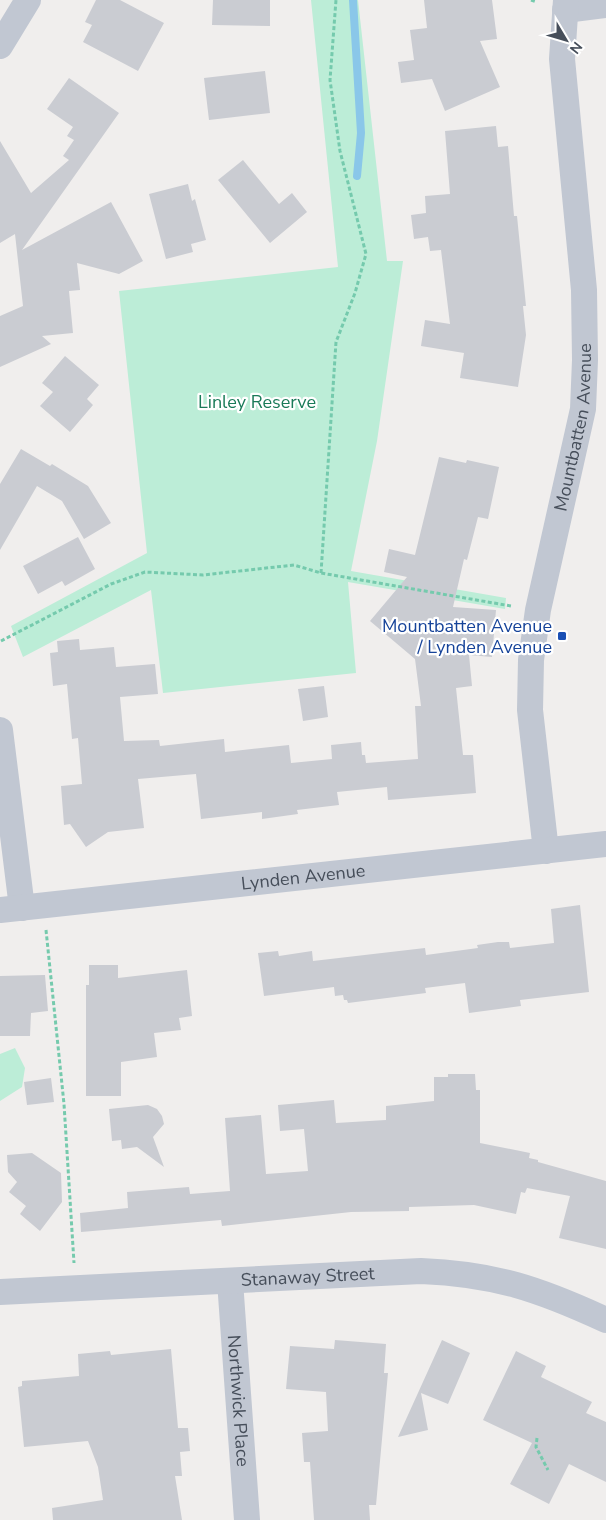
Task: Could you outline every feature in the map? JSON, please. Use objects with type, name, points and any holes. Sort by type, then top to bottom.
[{"type":"street","points":[[0,46],[28,0]]},
{"type":"street","points":[[566,5],[606,5]]},
{"type":"street","name":"Mountbatten Avenue","points":[[546,851],[530,710],[533,632],[594,407],[585,360],[584,298],[562,59],[566,5]]},
{"type":"street","points":[[0,730],[11,909]]},
{"type":"street","name":"Lynden Avenue","points":[[11,909],[606,844]]},
{"type":"street","name":"Stanaway Street","points":[[0,1292],[421,1271],[448,1272],[516,1283],[549,1294],[606,1320]]},
{"type":"street","name":"Northwick Place","points":[[230,1281],[247,1520]]},
{"type":"path","points":[[321,573],[336,342],[355,293],[366,254],[340,151],[330,80],[336,0]]},
{"type":"path","points":[[530,0],[537,2]]},
{"type":"path","points":[[1,641],[111,584],[144,572],[202,575],[294,565],[321,573],[519,607]]},
{"type":"path","points":[[45,924],[64,1104],[75,1271]]},
{"type":"path","points":[[537,1438],[536,1447],[548,1470]]},
{"type":"green space","name":"Linley Reserve","points":[[311,0],[358,0],[387,261],[403,261],[377,441],[351,571],[506,598],[505,609],[348,582],[356,673],[163,693],[151,590],[23,657],[11,626],[147,553],[119,291],[338,267]]},
{"type":"green space","points":[[15,1048],[25,1068],[22,1087],[0,1101],[0,1054]]},
{"type":"building","points":[[96,0],[120,0],[164,23],[138,71],[83,42],[92,25],[85,22]]},
{"type":"building","points":[[213,0],[270,0],[270,26],[212,25]]},
{"type":"building","points":[[424,0],[492,0],[497,39],[480,41],[500,87],[445,111],[432,79],[401,83],[398,62],[414,60],[410,30],[427,28]]},
{"type":"building","points":[[265,71],[270,113],[209,120],[204,78]]},
{"type":"building","points":[[69,78],[119,113],[22,250],[111,202],[143,261],[119,274],[77,263],[80,290],[69,291],[73,333],[42,336],[51,344],[0,367],[0,316],[23,306],[15,234],[0,243],[0,141],[31,193],[69,160],[63,156],[74,140],[67,136],[73,127],[47,109]]},
{"type":"building","points":[[496,126],[498,147],[508,146],[514,216],[517,216],[526,306],[523,306],[526,335],[518,387],[460,378],[464,353],[421,346],[425,320],[450,324],[441,250],[430,251],[428,237],[414,239],[411,215],[426,213],[425,196],[450,194],[445,131]]},
{"type":"building","points":[[243,160],[279,204],[292,193],[307,212],[270,243],[218,180]]},
{"type":"building","points":[[188,184],[192,201],[195,199],[206,240],[191,244],[193,252],[166,259],[149,194]]},
{"type":"building","points":[[65,356],[99,385],[87,399],[93,405],[70,432],[40,406],[53,392],[42,383]]},
{"type":"building","points":[[21,449],[50,466],[52,464],[88,486],[111,523],[84,539],[62,501],[37,486],[0,550],[0,484]]},
{"type":"building","points":[[439,457],[466,463],[467,460],[499,467],[488,519],[478,517],[467,560],[464,559],[453,607],[496,610],[492,657],[469,655],[472,686],[456,688],[463,755],[473,755],[476,793],[388,800],[387,787],[337,792],[339,805],[297,810],[298,814],[262,819],[262,812],[201,819],[196,774],[138,779],[144,828],[108,832],[86,847],[70,824],[64,825],[61,786],[82,784],[78,738],[72,739],[67,684],[53,686],[50,653],[58,652],[57,641],[79,639],[80,650],[114,647],[116,667],[155,664],[158,694],[120,697],[124,741],[159,740],[160,746],[224,739],[225,752],[289,745],[291,763],[332,759],[331,745],[361,742],[362,755],[365,755],[366,763],[418,759],[415,706],[421,706],[415,659],[370,621],[407,577],[384,572],[389,549],[415,555]]},
{"type":"building","points":[[78,537],[95,569],[65,586],[62,581],[38,594],[23,566]]},
{"type":"building","points":[[324,686],[328,717],[303,721],[298,689]]},
{"type":"building","points":[[580,905],[589,992],[520,1000],[521,1006],[469,1013],[465,983],[425,988],[426,993],[348,1003],[347,1000],[344,1000],[343,995],[335,996],[334,987],[264,996],[258,953],[278,951],[279,956],[312,951],[313,961],[425,948],[426,955],[478,948],[477,945],[498,942],[509,942],[510,948],[554,943],[551,909]]},
{"type":"building","points":[[89,965],[118,965],[118,978],[187,970],[192,1016],[179,1018],[181,1030],[154,1033],[157,1057],[121,1062],[121,1096],[86,1096],[86,985],[89,985]]},
{"type":"building","points":[[45,975],[48,1011],[31,1013],[30,1036],[0,1036],[0,976]]},
{"type":"building","points":[[448,1074],[475,1074],[476,1090],[480,1090],[480,1143],[530,1153],[529,1158],[538,1160],[538,1162],[606,1181],[606,1249],[559,1238],[570,1196],[527,1188],[525,1193],[521,1192],[516,1214],[474,1205],[409,1207],[409,1211],[351,1212],[222,1226],[221,1220],[81,1232],[80,1213],[128,1208],[127,1192],[189,1187],[190,1194],[230,1191],[225,1118],[261,1115],[266,1174],[308,1171],[304,1129],[280,1131],[278,1105],[334,1100],[336,1123],[386,1120],[386,1106],[434,1101],[434,1077],[448,1077]]},
{"type":"building","points":[[51,1078],[54,1102],[27,1105],[24,1082]]},
{"type":"building","points":[[148,1105],[157,1109],[162,1116],[164,1124],[153,1137],[164,1167],[137,1147],[122,1149],[121,1140],[112,1141],[109,1109]]},
{"type":"building","points":[[32,1153],[61,1173],[62,1202],[40,1231],[20,1214],[26,1206],[9,1192],[17,1182],[8,1172],[7,1155]]},
{"type":"building","points":[[335,1340],[386,1344],[384,1373],[388,1373],[376,1505],[369,1505],[370,1520],[314,1520],[310,1462],[304,1462],[302,1433],[328,1431],[326,1392],[286,1389],[290,1346],[334,1349]]},
{"type":"building","points":[[442,1340],[470,1353],[448,1404],[421,1393],[428,1430],[398,1437]]},
{"type":"building","points":[[171,1349],[178,1428],[188,1428],[190,1451],[180,1452],[182,1476],[175,1476],[182,1520],[53,1520],[52,1508],[103,1500],[98,1467],[88,1441],[24,1447],[18,1387],[22,1386],[22,1381],[79,1376],[78,1354],[110,1351],[111,1355]]},
{"type":"building","points":[[516,1351],[546,1366],[541,1377],[592,1402],[586,1413],[606,1422],[606,1482],[569,1464],[549,1504],[510,1484],[532,1443],[483,1420]]},
{"type":"waterway","points":[[353,0],[361,133],[357,176]]},
{"type":"place","name":"Mountbatten Avenue / Lynden Avenue","points":[[562,636]]}]
